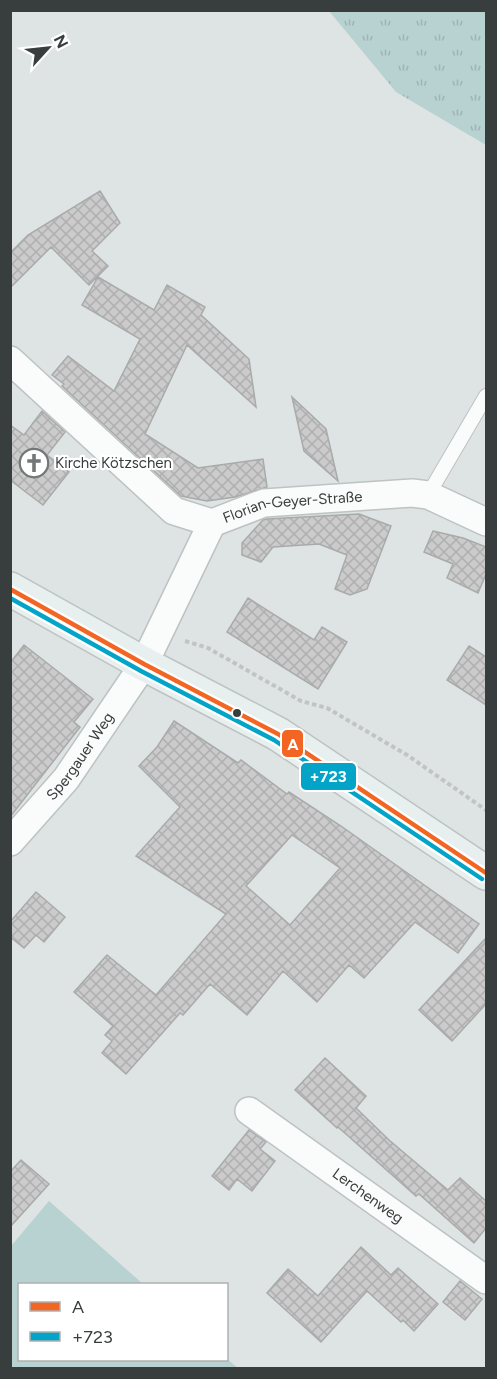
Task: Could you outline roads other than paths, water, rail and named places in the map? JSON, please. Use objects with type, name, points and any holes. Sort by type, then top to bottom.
[{"type":"street","name":"Florian-Geyer-Straße","points":[[10,360],[174,510],[212,523],[264,503],[412,494],[428,495],[486,522]]},
{"type":"street","name":"Spergauer Weg","points":[[10,842],[66,779],[144,664],[212,523]]},
{"type":"street","points":[[10,589],[144,664],[278,734],[486,873]]},
{"type":"street","name":"Lerchenweg","points":[[249,1111],[486,1280]]},
{"type":"lane","points":[[428,495],[486,396]]},
{"type":"place","name":"Kirche Kötzschen","points":[[34,463]]}]
